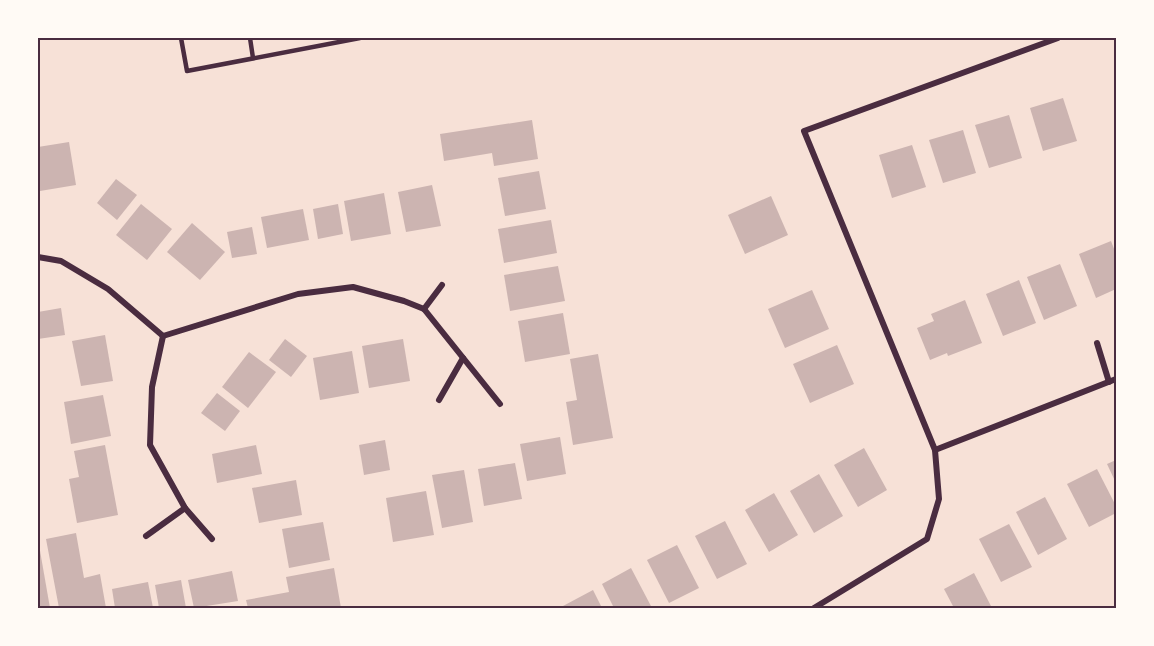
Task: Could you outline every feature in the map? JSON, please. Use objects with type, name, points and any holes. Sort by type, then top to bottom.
[{"type":"street","points":[[814,609],[927,539],[939,499],[935,450],[804,130],[1058,38]]},
{"type":"street","points":[[38,257],[61,261],[108,289],[163,336]]},
{"type":"street","points":[[424,309],[442,285]]},
{"type":"street","points":[[163,336],[298,294],[353,287],[424,309],[500,404]]},
{"type":"street","points":[[163,336],[152,387],[150,444],[185,508],[212,539]]},
{"type":"street","points":[[935,450],[1113,380],[1097,343]]},
{"type":"street","points":[[439,400],[463,358]]},
{"type":"street","points":[[146,537],[185,508]]},
{"type":"lane","points":[[181,38],[187,71],[360,38]]},
{"type":"lane","points":[[250,38],[253,58]]},
{"type":"building","points":[[1063,98],[1077,141],[1043,151],[1030,108]]},
{"type":"building","points":[[1009,115],[1022,158],[989,168],[975,125]]},
{"type":"building","points":[[532,120],[538,159],[494,166],[492,153],[444,161],[440,134]]},
{"type":"building","points":[[963,130],[976,173],[943,183],[929,140]]},
{"type":"building","points":[[69,142],[76,185],[40,191],[38,147]]},
{"type":"building","points":[[912,145],[926,187],[892,198],[879,155]]},
{"type":"building","points":[[539,171],[546,209],[505,216],[498,178]]},
{"type":"building","points":[[116,179],[137,195],[117,220],[97,203]]},
{"type":"building","points":[[432,185],[441,226],[406,232],[398,192]]},
{"type":"building","points":[[384,193],[391,234],[351,241],[344,201]]},
{"type":"building","points":[[771,196],[788,235],[745,254],[728,215]]},
{"type":"building","points":[[141,204],[172,229],[147,260],[116,235]]},
{"type":"building","points":[[338,204],[343,234],[318,239],[313,209]]},
{"type":"building","points":[[303,209],[309,240],[267,248],[261,217]]},
{"type":"building","points":[[551,220],[557,253],[504,263],[498,229]]},
{"type":"building","points":[[192,223],[225,252],[200,280],[167,252]]},
{"type":"building","points":[[252,227],[257,254],[232,258],[227,232]]},
{"type":"building","points":[[1111,241],[1116,254],[1116,289],[1096,298],[1079,254]]},
{"type":"building","points":[[1060,264],[1077,306],[1044,320],[1027,277]]},
{"type":"building","points":[[558,266],[565,301],[510,311],[504,275]]},
{"type":"building","points":[[1019,280],[1036,323],[1003,336],[986,294]]},
{"type":"building","points":[[812,290],[829,329],[785,348],[768,309]]},
{"type":"building","points":[[965,300],[982,343],[930,360],[917,328],[934,321],[931,314]]},
{"type":"building","points":[[61,308],[65,335],[38,339],[38,312]]},
{"type":"building","points":[[563,313],[570,354],[525,362],[518,321]]},
{"type":"building","points":[[105,335],[113,381],[81,386],[72,341]]},
{"type":"building","points":[[285,339],[307,356],[291,377],[269,360]]},
{"type":"building","points":[[403,339],[410,381],[369,388],[362,346]]},
{"type":"building","points":[[837,345],[854,384],[810,403],[793,364]]},
{"type":"building","points":[[352,351],[359,393],[320,400],[313,358]]},
{"type":"building","points":[[249,352],[276,372],[248,408],[222,387]]},
{"type":"building","points":[[598,354],[613,438],[573,445],[566,402],[577,400],[570,359]]},
{"type":"building","points":[[217,393],[240,411],[225,431],[201,413]]},
{"type":"building","points":[[103,395],[111,436],[71,444],[64,402]]},
{"type":"building","points":[[560,437],[566,474],[527,481],[520,444]]},
{"type":"building","points":[[385,440],[390,470],[364,475],[359,445]]},
{"type":"building","points":[[105,445],[118,515],[77,523],[69,479],[79,477],[74,451]]},
{"type":"building","points":[[256,445],[262,474],[217,483],[212,454]]},
{"type":"building","points":[[864,448],[887,490],[858,507],[834,465]]},
{"type":"building","points":[[1116,460],[1116,483],[1107,464]]},
{"type":"building","points":[[515,463],[522,499],[484,506],[478,469]]},
{"type":"building","points":[[1097,469],[1116,506],[1116,513],[1089,527],[1067,484]]},
{"type":"building","points":[[464,470],[473,522],[442,528],[432,475]]},
{"type":"building","points":[[819,474],[843,516],[814,533],[790,491]]},
{"type":"building","points":[[296,480],[302,515],[259,523],[252,488]]},
{"type":"building","points":[[426,491],[434,535],[393,542],[386,498]]},
{"type":"building","points":[[774,493],[798,535],[769,552],[745,510]]},
{"type":"building","points":[[1045,497],[1067,539],[1038,555],[1016,512]]},
{"type":"building","points":[[725,521],[747,564],[717,579],[695,536]]},
{"type":"building","points":[[323,522],[330,560],[289,568],[282,529]]},
{"type":"building","points":[[1009,524],[1032,567],[1001,582],[979,539]]},
{"type":"building","points":[[76,533],[84,578],[100,574],[106,608],[59,608],[46,539]]},
{"type":"building","points":[[39,545],[50,608],[38,608]]},
{"type":"building","points":[[677,545],[699,588],[669,603],[647,560]]},
{"type":"building","points":[[334,568],[341,608],[248,608],[246,600],[289,592],[286,577]]},
{"type":"building","points":[[631,568],[652,608],[614,608],[602,584]]},
{"type":"building","points":[[232,571],[238,601],[194,608],[188,580]]},
{"type":"building","points":[[974,573],[992,608],[954,608],[944,589]]},
{"type":"building","points":[[181,580],[186,608],[159,608],[155,585]]},
{"type":"building","points":[[148,582],[153,608],[115,608],[112,589]]},
{"type":"building","points":[[593,590],[602,608],[565,608],[563,606]]}]
